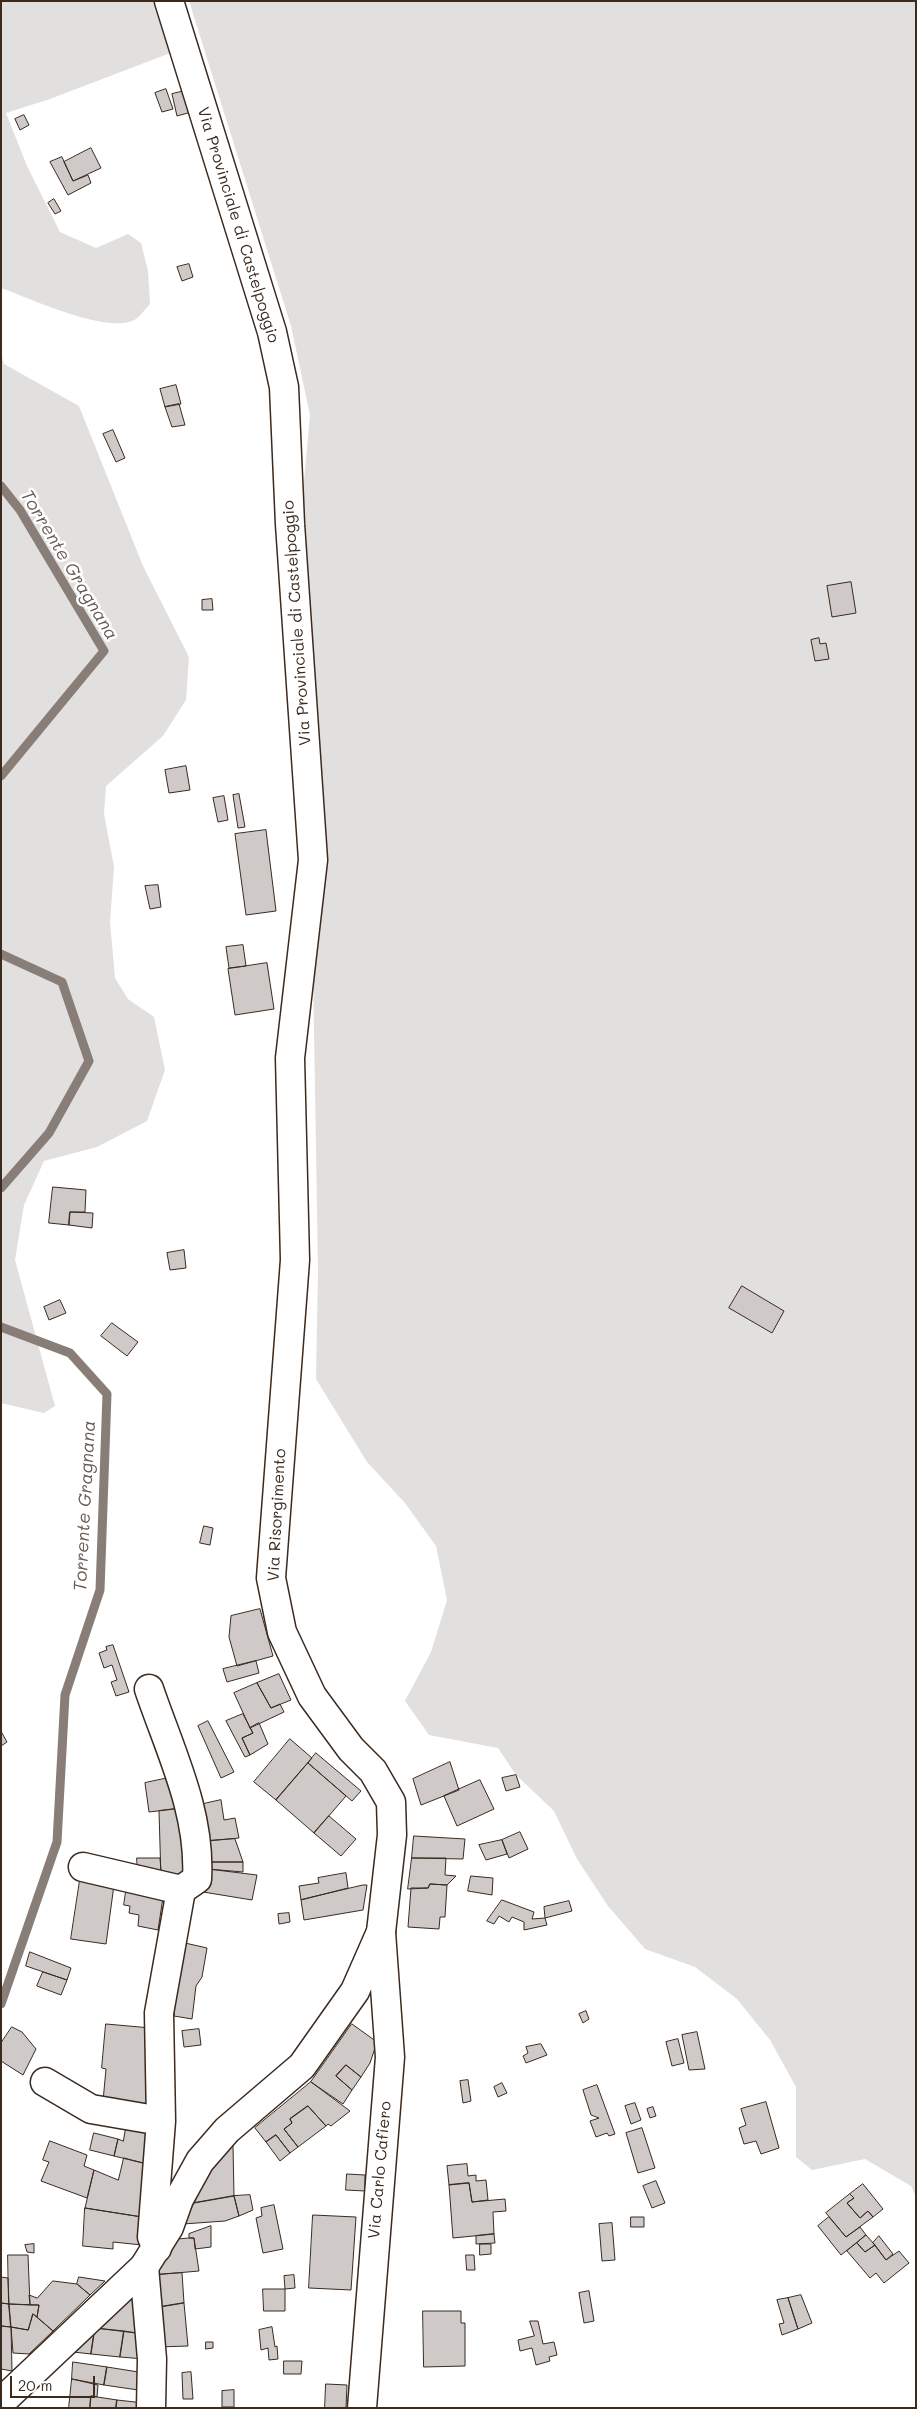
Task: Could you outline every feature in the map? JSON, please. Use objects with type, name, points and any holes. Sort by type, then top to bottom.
[{"type":"main road","name":"Via Provinciale di Castelpoggio","points":[[169,1],[272,332],[284,386],[290,524],[313,860],[290,1058],[295,1260]]},
{"type":"main road","name":"Via Risorgimento","points":[[1,2402],[151,2257],[169,2227],[179,2199],[200,2160],[228,2130],[302,2066],[355,1991],[381,1932],[392,1835],[391,1802],[373,1771],[350,1749],[312,1696],[282,1632],[271,1578],[295,1260]]},
{"type":"main road","points":[[148,1689],[191,1808],[197,1842],[197,1879],[181,1890],[159,2013],[160,2121],[151,2257],[151,2408]]},
{"type":"main road","points":[[83,1867],[181,1890]]},
{"type":"main road","name":"Via Carlo Cafiero","points":[[362,2408],[390,2057],[381,1932]]},
{"type":"main road","points":[[45,2082],[91,2109],[160,2121]]},
{"type":"shaded area","points":[[1,1],[156,1],[173,52],[50,99],[6,113],[27,166],[60,232],[96,248],[128,234],[141,243],[148,271],[150,304],[136,319],[124,323],[108,323],[89,319],[49,307],[1,288]]},
{"type":"shaded area","points":[[189,1],[916,1],[916,2197],[911,2186],[865,2159],[812,2170],[796,2157],[796,2087],[770,2040],[737,1999],[695,1967],[645,1949],[608,1906],[577,1859],[554,1811],[516,1775],[498,1748],[429,1735],[405,1701],[431,1652],[447,1600],[436,1546],[405,1503],[367,1462],[316,1379],[318,1270],[309,728],[302,503],[310,415],[291,326]]},
{"type":"shaded area","points":[[1,353],[4,364],[79,406],[143,566],[189,657],[186,700],[163,736],[106,786],[104,814],[114,867],[110,922],[115,978],[128,999],[154,1017],[165,1070],[147,1121],[97,1147],[44,1161],[24,1205],[15,1260],[55,1406],[44,1413],[1,1403]]},
{"type":"building","points":[[166,89],[173,109],[162,112],[155,93]]},
{"type":"building","points":[[189,90],[195,111],[177,116],[172,94]]},
{"type":"building","points":[[24,115],[29,125],[20,130],[15,119]]},
{"type":"building","points":[[91,148],[101,168],[73,181],[64,162]]},
{"type":"building","points":[[62,157],[73,181],[88,175],[91,183],[68,195],[50,162]]},
{"type":"building","points":[[54,199],[61,211],[55,214],[48,203]]},
{"type":"building","points":[[189,264],[193,277],[182,281],[177,267]]},
{"type":"building","points":[[176,385],[181,404],[165,407],[160,389]]},
{"type":"building","points":[[179,404],[185,425],[172,427],[165,407]]},
{"type":"building","points":[[113,430],[125,458],[116,462],[103,434]]},
{"type":"building","points":[[851,582],[856,613],[832,617],[827,586]]},
{"type":"building","points":[[212,599],[213,610],[202,610],[202,600]]},
{"type":"building","points":[[819,638],[820,644],[826,643],[829,659],[815,661],[811,640]]},
{"type":"building","points":[[186,766],[190,790],[169,793],[165,770]]},
{"type":"building","points":[[239,794],[245,827],[238,828],[233,795]]},
{"type":"building","points":[[224,796],[228,820],[218,822],[213,798]]},
{"type":"building","points":[[266,830],[276,911],[246,915],[235,834]]},
{"type":"building","points":[[158,885],[161,907],[150,909],[145,886]]},
{"type":"building","points":[[243,945],[246,966],[229,968],[226,947]]},
{"type":"building","points":[[267,963],[274,1009],[235,1015],[228,969]]},
{"type":"building","points":[[53,1187],[86,1190],[85,1212],[70,1212],[69,1225],[49,1223]]},
{"type":"building","points":[[70,1212],[93,1213],[92,1228],[69,1225]]},
{"type":"building","points":[[184,1250],[186,1268],[170,1270],[167,1253]]},
{"type":"building","points":[[742,1286],[784,1311],[772,1333],[729,1308]]},
{"type":"building","points":[[60,1300],[66,1313],[49,1320],[44,1307]]},
{"type":"building","points":[[112,1323],[138,1342],[127,1356],[101,1336]]},
{"type":"building","points":[[204,1526],[213,1528],[210,1545],[200,1543]]},
{"type":"building","points":[[260,1609],[273,1656],[237,1666],[229,1637],[231,1616]]},
{"type":"building","points":[[113,1645],[129,1692],[116,1696],[111,1682],[117,1680],[112,1665],[104,1668],[99,1653],[107,1650],[106,1647]]},
{"type":"building","points":[[256,1661],[259,1673],[227,1682],[223,1669]]},
{"type":"building","points":[[279,1674],[291,1700],[271,1708],[257,1683]]},
{"type":"building","points":[[257,1683],[271,1708],[280,1704],[284,1712],[250,1728],[234,1693]]},
{"type":"building","points":[[243,1714],[253,1733],[242,1738],[250,1755],[245,1757],[226,1721]]},
{"type":"building","points":[[208,1721],[234,1772],[221,1778],[198,1726]]},
{"type":"building","points":[[259,1723],[268,1744],[250,1755],[242,1738],[253,1733],[250,1728]]},
{"type":"building","points":[[1,1734],[7,1742],[1,1746]]},
{"type":"building","points":[[290,1739],[312,1758],[276,1800],[254,1782]]},
{"type":"building","points":[[316,1753],[361,1791],[352,1801],[308,1763]]},
{"type":"building","points":[[450,1762],[459,1790],[421,1805],[413,1779]]},
{"type":"building","points":[[308,1763],[346,1796],[314,1833],[276,1800]]},
{"type":"building","points":[[516,1775],[520,1787],[506,1791],[502,1778]]},
{"type":"building","points":[[173,1777],[183,1808],[149,1812],[145,1783]]},
{"type":"building","points":[[480,1780],[494,1809],[457,1826],[444,1796]]},
{"type":"building","points":[[221,1800],[224,1820],[235,1818],[239,1838],[207,1841],[199,1805]]},
{"type":"building","points":[[183,1808],[190,1878],[161,1879],[159,1811]]},
{"type":"building","points":[[329,1816],[356,1839],[341,1856],[314,1833]]},
{"type":"building","points":[[520,1832],[528,1849],[509,1858],[502,1840]]},
{"type":"building","points":[[414,1836],[465,1839],[463,1859],[412,1858]]},
{"type":"building","points":[[235,1839],[243,1862],[208,1862],[207,1841]]},
{"type":"building","points":[[502,1840],[507,1854],[486,1860],[479,1845]]},
{"type":"building","points":[[137,1858],[160,1858],[161,1871],[138,1872]]},
{"type":"building","points":[[412,1858],[446,1858],[445,1875],[456,1876],[447,1885],[430,1884],[428,1888],[408,1889]]},
{"type":"building","points":[[208,1862],[243,1862],[243,1872],[208,1869]]},
{"type":"building","points":[[208,1869],[257,1875],[252,1900],[203,1892]]},
{"type":"building","points":[[346,1873],[348,1888],[301,1900],[299,1886],[319,1883],[318,1878]]},
{"type":"building","points":[[471,1876],[493,1878],[492,1895],[468,1891]]},
{"type":"building","points":[[80,1880],[114,1885],[106,1944],[71,1939]]},
{"type":"building","points":[[430,1884],[447,1885],[445,1917],[440,1917],[439,1929],[408,1927],[411,1888],[428,1888]]},
{"type":"building","points":[[127,1885],[164,1891],[158,1930],[138,1926],[139,1915],[129,1913],[130,1906],[124,1905]]},
{"type":"building","points":[[367,1885],[363,1910],[304,1920],[301,1900]]},
{"type":"building","points":[[502,1900],[534,1912],[532,1919],[545,1918],[547,1925],[524,1930],[524,1922],[512,1917],[509,1922],[499,1916],[494,1924],[487,1921]]},
{"type":"building","points":[[569,1901],[572,1911],[545,1918],[544,1907]]},
{"type":"building","points":[[289,1913],[290,1922],[279,1924],[278,1914]]},
{"type":"building","points":[[185,1943],[207,1948],[202,1977],[196,1986],[192,2019],[174,2016],[177,1977]]},
{"type":"building","points":[[30,1952],[71,1968],[67,1980],[26,1966]]},
{"type":"building","points":[[43,1972],[67,1980],[61,1995],[37,1986]]},
{"type":"building","points":[[586,2011],[589,2019],[583,2023],[579,2014]]},
{"type":"building","points":[[106,2024],[151,2028],[152,2106],[103,2101],[106,2069],[102,2068]]},
{"type":"building","points":[[352,2024],[377,2042],[370,2063],[361,2077],[346,2065],[336,2076],[352,2090],[343,2104],[311,2082]]},
{"type":"building","points":[[12,2027],[22,2032],[36,2049],[23,2075],[1,2061],[1,2043]]},
{"type":"building","points":[[199,2029],[201,2045],[184,2047],[182,2031]]},
{"type":"building","points":[[697,2032],[705,2069],[689,2070],[682,2035]]},
{"type":"building","points":[[678,2039],[684,2063],[672,2066],[666,2042]]},
{"type":"building","points":[[541,2044],[547,2055],[526,2063],[523,2056],[528,2053],[526,2047]]},
{"type":"building","points":[[346,2065],[361,2077],[352,2090],[336,2076]]},
{"type":"building","points":[[468,2080],[471,2101],[463,2103],[460,2081]]},
{"type":"building","points":[[311,2082],[350,2111],[331,2126],[328,2124],[326,2126],[308,2106],[290,2119],[292,2123],[284,2129],[298,2147],[290,2153],[276,2135],[266,2142],[255,2128]]},
{"type":"building","points":[[502,2083],[507,2093],[498,2097],[494,2087]]},
{"type":"building","points":[[597,2085],[615,2134],[609,2136],[607,2133],[596,2137],[590,2121],[599,2118],[591,2115],[583,2090]]},
{"type":"building","points":[[766,2102],[779,2148],[761,2154],[756,2141],[744,2144],[739,2128],[746,2125],[741,2109]]},
{"type":"building","points":[[635,2103],[641,2120],[631,2124],[625,2106]]},
{"type":"building","points":[[308,2106],[326,2126],[298,2147],[284,2129],[292,2123],[290,2119]]},
{"type":"building","points":[[653,2107],[656,2116],[650,2118],[647,2109]]},
{"type":"building","points":[[127,2122],[152,2129],[147,2164],[114,2156],[118,2139],[123,2141]]},
{"type":"building","points":[[642,2128],[655,2168],[638,2173],[626,2133]]},
{"type":"building","points":[[94,2133],[118,2139],[114,2156],[90,2150]]},
{"type":"building","points":[[276,2135],[290,2153],[280,2161],[266,2142]]},
{"type":"building","points":[[50,2141],[87,2155],[84,2166],[94,2170],[87,2198],[41,2181],[49,2162],[43,2160]]},
{"type":"building","points":[[233,2146],[234,2196],[194,2203],[213,2163]]},
{"type":"building","points":[[124,2158],[147,2164],[142,2217],[85,2208],[94,2170],[118,2180]]},
{"type":"building","points":[[467,2164],[468,2176],[476,2175],[476,2181],[486,2180],[488,2200],[472,2202],[469,2183],[449,2185],[447,2166]]},
{"type":"building","points":[[347,2174],[365,2175],[365,2191],[346,2190]]},
{"type":"building","points":[[656,2181],[665,2203],[652,2208],[643,2186]]},
{"type":"building","points":[[469,2183],[472,2202],[505,2199],[506,2211],[493,2212],[494,2234],[453,2238],[449,2185]]},
{"type":"building","points":[[863,2184],[883,2209],[873,2217],[868,2211],[860,2218],[847,2203],[854,2198],[850,2194]]},
{"type":"building","points":[[850,2194],[854,2198],[847,2203],[860,2218],[868,2211],[873,2217],[846,2237],[826,2213]]},
{"type":"building","points":[[250,2195],[253,2210],[239,2216],[234,2196]]},
{"type":"building","points":[[234,2196],[239,2216],[225,2221],[183,2224],[194,2203]]},
{"type":"building","points":[[274,2205],[283,2249],[263,2253],[256,2218],[262,2216],[261,2208]]},
{"type":"building","points":[[85,2208],[142,2217],[142,2245],[113,2242],[113,2249],[83,2246]]},
{"type":"building","points":[[313,2215],[356,2217],[351,2290],[309,2288]]},
{"type":"building","points":[[631,2217],[644,2217],[644,2227],[631,2227]]},
{"type":"building","points":[[829,2217],[846,2237],[860,2227],[866,2235],[841,2255],[818,2226]]},
{"type":"building","points":[[612,2223],[615,2260],[602,2261],[599,2224]]},
{"type":"building","points":[[211,2226],[211,2247],[195,2249],[194,2238],[189,2238],[189,2234]]},
{"type":"building","points":[[494,2234],[495,2243],[476,2244],[476,2236]]},
{"type":"building","points":[[866,2235],[875,2245],[865,2252],[857,2243]]},
{"type":"building","points":[[879,2236],[893,2254],[886,2260],[873,2243]]},
{"type":"building","points":[[194,2238],[199,2271],[153,2275],[170,2240]]},
{"type":"building","points":[[857,2243],[865,2252],[875,2245],[886,2260],[899,2251],[909,2263],[884,2283],[876,2273],[870,2278],[847,2251]]},
{"type":"building","points":[[34,2244],[34,2253],[27,2252],[25,2245]]},
{"type":"building","points":[[480,2244],[491,2244],[491,2254],[480,2255]]},
{"type":"building","points":[[8,2255],[28,2255],[30,2305],[9,2304]]},
{"type":"building","points":[[466,2255],[474,2255],[475,2270],[467,2270]]},
{"type":"building","points":[[182,2273],[184,2303],[154,2308],[153,2275]]},
{"type":"building","points":[[294,2275],[295,2288],[285,2289],[284,2276]]},
{"type":"building","points":[[1,2277],[8,2278],[9,2304],[1,2303]]},
{"type":"building","points":[[79,2277],[105,2281],[90,2295],[77,2284]]},
{"type":"building","points":[[53,2281],[77,2284],[90,2295],[53,2331],[37,2317],[39,2305],[30,2305],[29,2295],[37,2298]]},
{"type":"building","points":[[263,2289],[285,2289],[285,2311],[264,2311]]},
{"type":"building","points":[[589,2291],[594,2321],[584,2323],[579,2293]]},
{"type":"building","points":[[801,2295],[812,2323],[798,2329],[788,2298]]},
{"type":"building","points":[[788,2298],[798,2329],[782,2335],[779,2324],[784,2323],[777,2300]]},
{"type":"building","points":[[126,2300],[141,2300],[144,2334],[95,2328]]},
{"type":"building","points":[[1,2303],[9,2304],[11,2327],[1,2326]]},
{"type":"building","points":[[184,2303],[188,2346],[157,2347],[154,2308]]},
{"type":"building","points":[[9,2304],[39,2305],[37,2317],[33,2314],[28,2330],[11,2327]]},
{"type":"building","points":[[423,2311],[461,2311],[461,2323],[465,2323],[465,2366],[424,2367]]},
{"type":"building","points":[[33,2314],[53,2331],[29,2354],[13,2353],[11,2327],[28,2330]]},
{"type":"building","points":[[530,2321],[538,2321],[543,2344],[554,2342],[557,2355],[549,2357],[550,2361],[536,2365],[532,2348],[520,2351],[518,2340],[534,2336]]},
{"type":"building","points":[[1,2326],[11,2327],[12,2371],[1,2369]]},
{"type":"building","points":[[272,2327],[278,2359],[269,2360],[268,2348],[261,2350],[259,2330]]},
{"type":"building","points":[[95,2328],[124,2331],[120,2357],[91,2354]]},
{"type":"building","points":[[95,2328],[91,2354],[73,2352]]},
{"type":"building","points":[[124,2331],[144,2334],[144,2359],[120,2357]]},
{"type":"building","points":[[206,2342],[213,2342],[213,2348],[206,2349]]},
{"type":"building","points":[[284,2361],[302,2361],[301,2374],[284,2374]]},
{"type":"building","points":[[73,2362],[107,2367],[104,2385],[72,2379]]},
{"type":"building","points":[[107,2367],[145,2373],[145,2391],[104,2385]]},
{"type":"building","points":[[191,2372],[193,2399],[183,2399],[182,2373]]},
{"type":"building","points":[[72,2379],[98,2385],[97,2397],[91,2396],[90,2408],[69,2408]]},
{"type":"building","points":[[326,2384],[347,2385],[346,2408],[325,2408]]},
{"type":"building","points":[[234,2390],[234,2407],[222,2407],[222,2391]]},
{"type":"building","points":[[91,2396],[117,2400],[116,2408],[90,2408]]},
{"type":"building","points":[[117,2400],[144,2403],[144,2408],[116,2408]]},
{"type":"waterway","name":"Torrente Gragnana","points":[[1,486],[20,510],[104,651],[1,776]]},
{"type":"waterway","name":"Torrente Gragnana","points":[[1,954],[62,982],[89,1061],[49,1133],[1,1188]]},
{"type":"waterway","name":"Torrente Gragnana","points":[[1,1327],[70,1353],[107,1394],[100,1590],[65,1695],[57,1842],[1,2004]]}]
